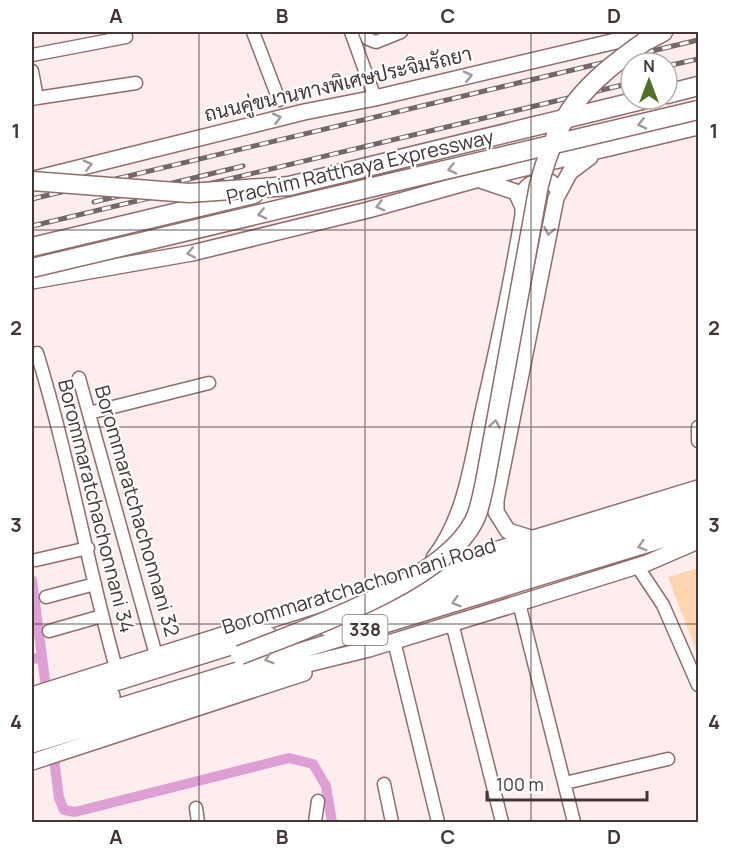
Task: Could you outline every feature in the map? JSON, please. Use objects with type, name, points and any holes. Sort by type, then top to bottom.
[{"type":"highway","points":[[240,655],[322,623],[403,585],[446,554],[471,527],[485,482],[539,185],[549,146],[568,110],[589,87],[614,64],[663,32]]},
{"type":"highway","points":[[679,91],[699,86]]},
{"type":"highway","name":"Prachim Ratthaya Expressway","points":[[32,247],[619,106]]},
{"type":"highway","name":"Prachim Ratthaya Expressway","points":[[32,268],[699,110]]},
{"type":"highway","points":[[32,180],[189,193],[289,186]]},
{"type":"main road","name":"ถนนคู่ขนานทางพิเศษประจิมรัถยา","points":[[32,180],[304,112],[375,98],[654,32]]},
{"type":"main road","points":[[32,281],[192,253],[368,210],[479,179],[699,127]]},
{"type":"main road","points":[[540,537],[508,531],[496,512],[498,489],[560,189],[570,172],[600,150]]},
{"type":"main road","points":[[479,179],[508,188],[520,198]]},
{"type":"main road","points":[[423,572],[441,549],[458,516],[507,306],[523,215],[520,198],[533,182],[547,180],[560,189]]},
{"type":"main road","name":"338","points":[[540,537],[699,488]]},
{"type":"main road","name":"Borommaratchachonnani Road","points":[[64,692],[699,502]]},
{"type":"main road","points":[[458,516],[469,527],[480,527],[496,512]]},
{"type":"main road","name":"338","points":[[32,721],[699,515]]},
{"type":"main road","name":"338","points":[[32,733],[699,529]]},
{"type":"main road","points":[[521,557],[540,537]]},
{"type":"main road","name":"Borommaratchachonnani Road","points":[[156,655],[540,537]]},
{"type":"main road","name":"338","points":[[642,565],[699,541]]},
{"type":"main road","name":"338","points":[[32,762],[287,679],[394,641],[642,565],[699,551]]},
{"type":"main road","name":"338","points":[[39,743],[274,671],[369,649]]},
{"type":"main road","name":"338","points":[[37,700],[64,692],[116,668],[156,655]]},
{"type":"street","points":[[254,32],[279,100]]},
{"type":"street","points":[[351,32],[375,98]]},
{"type":"street","points":[[365,32],[368,39],[376,42],[401,32]]},
{"type":"street","points":[[32,55],[126,37]]},
{"type":"street","points":[[32,71],[34,99],[136,83]]},
{"type":"street","name":"Borommaratchachonnani 34","points":[[38,353],[57,418],[116,668]]},
{"type":"street","name":"Borommaratchachonnani 32","points":[[79,378],[156,655]]},
{"type":"street","points":[[88,413],[209,383]]},
{"type":"street","points":[[699,427],[699,441]]},
{"type":"street","points":[[36,560],[87,548]]},
{"type":"street","points":[[642,565],[663,605],[699,685]]},
{"type":"street","points":[[46,597],[95,584]]},
{"type":"street","points":[[519,603],[574,822]]},
{"type":"street","points":[[50,631],[102,616]]},
{"type":"street","points":[[452,623],[502,822]]},
{"type":"street","points":[[394,641],[438,822]]},
{"type":"street","points":[[565,783],[668,759]]},
{"type":"street","points":[[384,784],[392,822]]},
{"type":"street","points":[[315,822],[318,801]]},
{"type":"street","points":[[196,808],[198,822]]},
{"type":"shaded area","points":[[698,568],[698,655],[668,577]]},
{"type":"waterway","points":[[32,580],[42,657]]},
{"type":"waterway","points":[[32,659],[42,657],[47,696]]},
{"type":"waterway","points":[[53,751],[59,798],[64,810],[75,812],[289,758],[313,764],[326,786],[332,822]]},
{"type":"railway","points":[[32,199],[698,40]]},
{"type":"railway","points":[[679,63],[698,59]]},
{"type":"railway","points":[[32,226],[619,86]]},
{"type":"railway","points":[[94,202],[243,166]]}]
